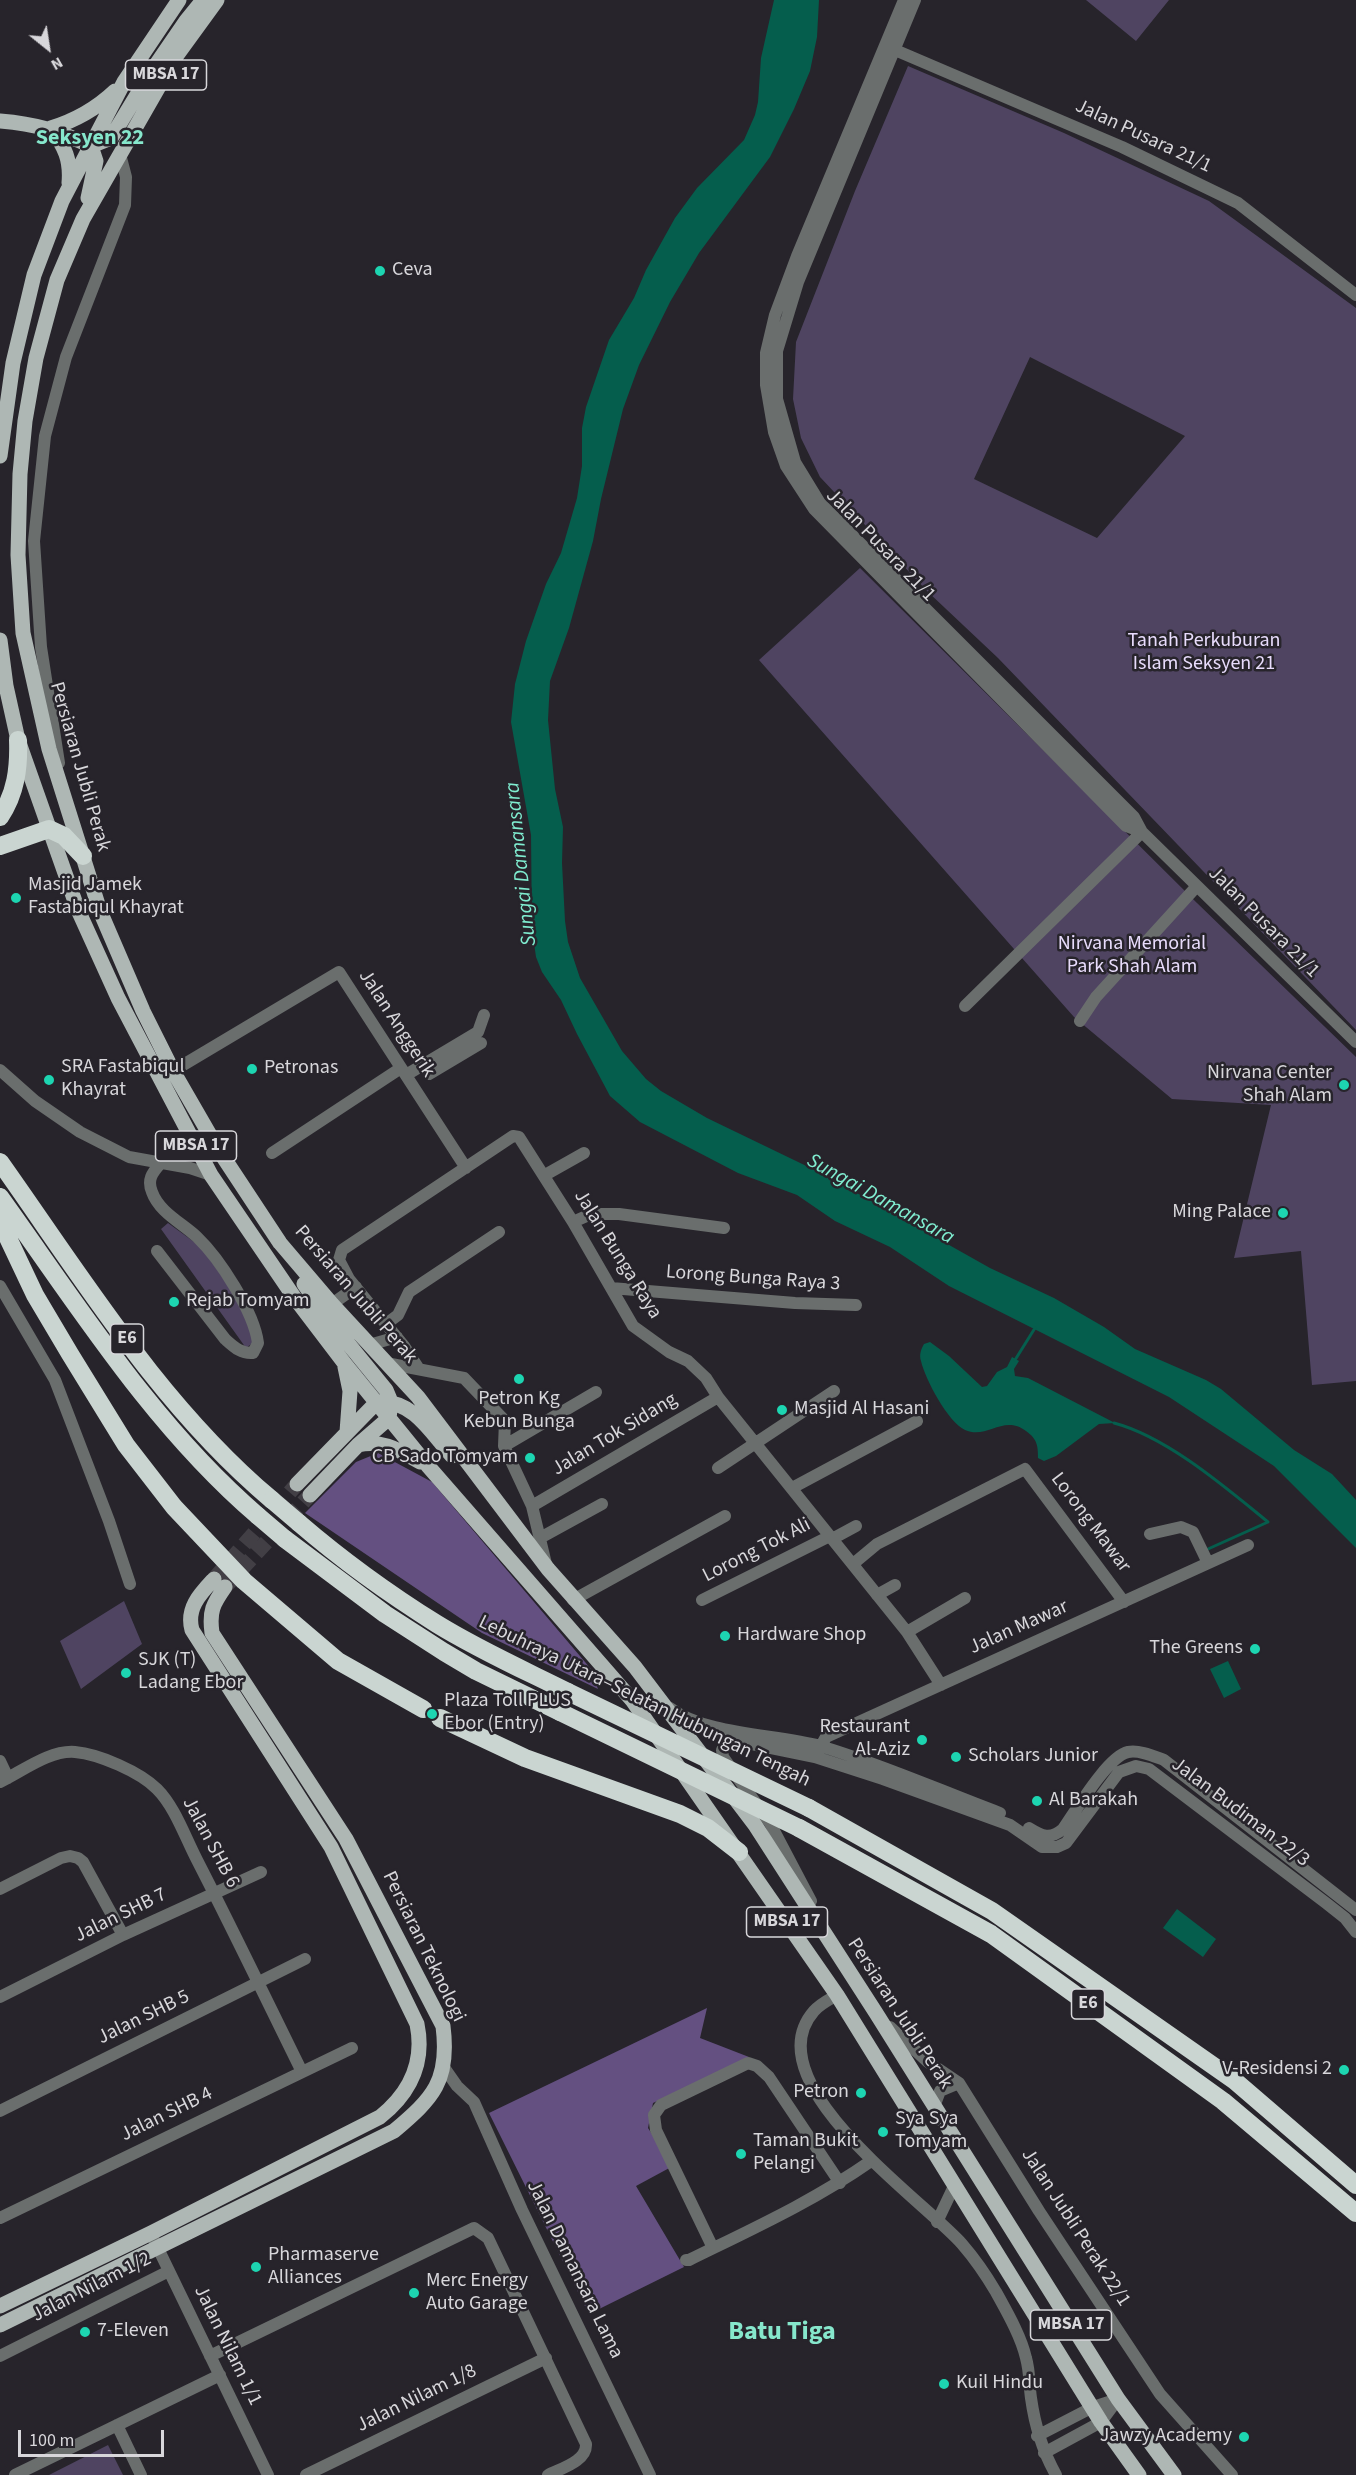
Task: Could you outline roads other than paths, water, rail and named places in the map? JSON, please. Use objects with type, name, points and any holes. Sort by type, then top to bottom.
[{"type":"highway","points":[[0,817],[7,807],[18,773],[18,740]]},
{"type":"highway","points":[[0,846],[50,829],[64,836],[83,856]]},
{"type":"highway","name":"Lebuhraya Utara–Selatan Hubungan Tengah","points":[[0,1162],[136,1352],[200,1431],[245,1478],[368,1576],[438,1624],[483,1650],[809,1808],[992,1911],[1235,2081],[1356,2185]]},
{"type":"highway","name":"E6","points":[[0,1197],[131,1377],[193,1452],[258,1516],[285,1539],[385,1614],[476,1671],[799,1828],[991,1934],[1223,2101],[1356,2213]]},
{"type":"highway","points":[[0,1221],[35,1294],[70,1354],[126,1444],[174,1507],[244,1581],[338,1661],[423,1709]]},
{"type":"highway","points":[[440,1718],[525,1758],[680,1814],[708,1828],[739,1852]]},
{"type":"main road","name":"MBSA 17","points":[[0,456],[13,363],[34,275],[69,189],[124,82],[179,0]]},
{"type":"main road","points":[[0,121],[31,123],[91,146],[111,138],[151,72],[203,0]]},
{"type":"main road","name":"Persiaran Jubli Perak","points":[[217,0],[177,56],[83,219],[57,280],[36,358],[25,421],[20,474],[18,555],[23,633],[49,749],[100,911],[129,980],[173,1071],[218,1149],[280,1243],[332,1304],[418,1397],[548,1569],[573,1600],[635,1667],[754,1825],[876,2013],[1118,2399],[1174,2475]]},
{"type":"main road","points":[[51,129],[75,121],[99,106],[124,82]]},
{"type":"main road","points":[[51,129],[64,146],[71,167],[69,189]]},
{"type":"main road","points":[[83,219],[96,161],[91,146]]},
{"type":"main road","name":"MBSA 17","points":[[0,640],[6,686],[18,740],[78,910],[118,998],[211,1175],[294,1297],[345,1364],[385,1407],[428,1466],[632,1700],[837,1995],[1093,2407]]},
{"type":"main road","points":[[280,1243],[328,1320],[386,1390],[385,1407],[358,1445],[310,1495]]},
{"type":"main road","points":[[345,1364],[350,1391],[347,1432]]},
{"type":"main road","points":[[297,1485],[347,1432],[385,1407],[401,1404],[413,1412],[453,1458],[480,1478]]},
{"type":"main road","points":[[358,1445],[381,1444],[398,1449],[428,1466]]},
{"type":"main road","name":"Persiaran Teknologi","points":[[0,2306],[151,2233],[380,2117],[396,2104],[411,2084],[418,2062],[420,2038],[417,2024],[331,1847],[192,1630],[190,1620],[198,1595],[220,1583],[210,1620],[212,1633],[351,1849],[443,2026],[445,2044],[438,2086],[416,2112],[394,2132],[0,2325]]},
{"type":"main road","points":[[1093,2407],[1139,2475]]},
{"type":"street","name":"Jalan Pusara 21/1","points":[[904,0],[890,48],[798,282],[777,351],[777,399],[795,462],[820,503],[1134,817],[1142,832],[1356,1042]]},
{"type":"street","name":"Jalan Pusara 21/1","points":[[890,48],[915,0]]},
{"type":"street","name":"Jalan Pusara 21/1","points":[[890,48],[1122,147],[1238,202],[1356,295]]},
{"type":"street","points":[[64,798],[41,646],[34,541],[45,436],[66,357],[125,205],[126,177],[120,153]]},
{"type":"street","points":[[965,1006],[1142,832]]},
{"type":"street","points":[[1080,1021],[1096,996],[1197,885]]},
{"type":"street","name":"Jalan Anggerik","points":[[173,1071],[339,972],[466,1168]]},
{"type":"street","points":[[429,1074],[440,1061],[478,1032],[484,1014]]},
{"type":"street","points":[[272,1153],[403,1071],[440,1061],[480,1043]]},
{"type":"street","points":[[0,1070],[34,1101],[80,1132],[129,1157],[190,1168],[211,1175]]},
{"type":"street","name":"Jalan Bunga Raya","points":[[419,1369],[397,1337],[342,1268],[339,1260],[342,1250],[513,1136],[519,1137],[573,1222],[633,1326],[669,1352],[688,1361],[706,1378],[718,1397],[907,1632],[941,1685]]},
{"type":"street","points":[[544,1175],[584,1153]]},
{"type":"street","points":[[157,1251],[225,1339],[246,1354],[253,1353],[258,1343],[248,1307],[206,1247],[159,1206],[152,1194],[149,1182],[153,1172],[160,1164]]},
{"type":"street","points":[[573,1222],[591,1214],[619,1214],[724,1228]]},
{"type":"street","points":[[386,1324],[398,1315],[409,1292],[499,1232]]},
{"type":"street","points":[[0,1286],[55,1380],[109,1521],[130,1584]]},
{"type":"street","points":[[332,1304],[356,1287]]},
{"type":"street","name":"Lorong Bunga Raya 3","points":[[611,1288],[795,1303],[856,1305]]},
{"type":"street","points":[[369,1345],[397,1337]]},
{"type":"street","points":[[386,1363],[464,1378],[505,1421],[504,1446],[532,1506],[548,1569]]},
{"type":"street","points":[[718,1468],[834,1391]]},
{"type":"street","points":[[504,1446],[596,1392]]},
{"type":"street","name":"Jalan Tok Sidang","points":[[532,1506],[718,1397]]},
{"type":"street","points":[[792,1488],[917,1420]]},
{"type":"street","name":"Lorong Mawar","points":[[853,1564],[877,1545],[1025,1469],[1124,1602]]},
{"type":"street","points":[[540,1538],[602,1504]]},
{"type":"street","points":[[573,1600],[725,1516]]},
{"type":"street","name":"Lorong Tok Ali","points":[[702,1600],[856,1526]]},
{"type":"street","points":[[1150,1534],[1181,1527],[1192,1532],[1208,1563]]},
{"type":"street","name":"Jalan Mawar","points":[[817,1751],[826,1737],[1248,1545]]},
{"type":"street","points":[[877,1595],[895,1585]]},
{"type":"street","points":[[907,1632],[965,1598]]},
{"type":"street","points":[[657,1698],[681,1716],[702,1724],[817,1751]]},
{"type":"street","points":[[817,1751],[737,1741],[727,1743],[722,1750],[723,1757],[770,1823],[833,1949]]},
{"type":"street","name":"Jalan Budiman 22/3","points":[[817,1751],[1013,1818],[1041,1836],[1048,1837],[1062,1829],[1113,1762],[1127,1752],[1148,1754],[1164,1760],[1356,1910]]},
{"type":"street","name":"Jalan Budiman 22/3","points":[[817,1751],[1010,1825],[1042,1847],[1057,1847],[1066,1843],[1119,1772],[1136,1766],[1149,1769],[1345,1918],[1356,1932]]},
{"type":"street","name":"Jalan SHB 6","points":[[4,1780],[54,1754],[75,1752],[99,1758],[141,1776],[158,1789],[214,1893],[302,2072]]},
{"type":"street","points":[[0,1761],[4,1780]]},
{"type":"street","points":[[0,1889],[61,1858],[78,1858],[95,1882],[123,1935]]},
{"type":"street","name":"Jalan SHB 7","points":[[0,1997],[123,1935],[261,1872]]},
{"type":"street","name":"Jalan SHB 5","points":[[0,2110],[305,1959]]},
{"type":"street","points":[[837,1995],[814,2010],[805,2027],[801,2041],[802,2064],[829,2110],[871,2162],[961,2244],[980,2267],[996,2292],[1026,2354],[1037,2436],[1056,2475]]},
{"type":"street","name":"Jalan Jubli Perak 22/1","points":[[876,2013],[909,2046],[962,2088],[1039,2211],[1161,2394],[1232,2475]]},
{"type":"street","name":"Jalan SHB 4","points":[[0,2218],[352,2048]]},
{"type":"street","points":[[713,2248],[656,2130],[654,2115],[661,2104],[748,2063],[757,2066],[769,2077],[840,2183]]},
{"type":"street","name":"Jalan Damansara Lama","points":[[443,2066],[457,2086],[474,2102],[522,2210],[650,2475]]},
{"type":"street","points":[[438,2086],[457,2086]]},
{"type":"street","points":[[934,2107],[940,2091],[962,2088]]},
{"type":"street","points":[[686,2260],[840,2183],[871,2162]]},
{"type":"street","points":[[937,2222],[955,2184]]},
{"type":"street","points":[[210,2356],[474,2228],[488,2238],[586,2444],[583,2457],[548,2475]]},
{"type":"street","name":"Jalan Nilam 1/1","points":[[151,2233],[268,2475]]},
{"type":"street","name":"Jalan Nilam 1/2","points":[[0,2356],[169,2271]]},
{"type":"street","name":"Jalan Nilam 1/8","points":[[306,2475],[546,2358]]},
{"type":"street","points":[[15,2475],[220,2375]]},
{"type":"street","points":[[1037,2436],[1093,2407],[1118,2399]]},
{"type":"street","points":[[1044,2453],[1101,2422],[1118,2399]]},
{"type":"street","points":[[117,2425],[141,2475]]},
{"type":"waterway","points":[[1015,1360],[1035,1328]]},
{"type":"waterway","points":[[1114,1423],[1154,1439],[1175,1451],[1268,1522],[1208,1549]]},
{"type":"tunnel","points":[[214,1579],[297,1484]]},
{"type":"tunnel","points":[[225,1587],[310,1495]]},
{"type":"place","name":"Ceva","points":[[380,271]]},
{"type":"place","name":"Masjid Jamek Fastabiqul Khayrat","points":[[16,898]]},
{"type":"place","name":"Petronas","points":[[252,1069]]},
{"type":"place","name":"SRA Fastabiqul Khayrat","points":[[49,1080]]},
{"type":"place","name":"Nirvana Center Shah Alam","points":[[1344,1085]]},
{"type":"place","name":"Ming Palace","points":[[1283,1213]]},
{"type":"place","name":"Rejab Tomyam","points":[[174,1302]]},
{"type":"place","name":"Petron Kg Kebun Bunga","points":[[519,1379]]},
{"type":"place","name":"Masjid Al Hasani","points":[[782,1410]]},
{"type":"place","name":"CB Sado Tomyam","points":[[530,1458]]},
{"type":"place","name":"Hardware Shop","points":[[725,1636]]},
{"type":"place","name":"The Greens","points":[[1255,1649]]},
{"type":"place","name":"SJK (T) Ladang Ebor","points":[[126,1673]]},
{"type":"place","name":"Plaza Toll PLUS Ebor (Entry)","points":[[432,1714]]},
{"type":"place","name":"Restaurant Al-Aziz","points":[[922,1740]]},
{"type":"place","name":"Scholars Junior","points":[[956,1757]]},
{"type":"place","name":"Al Barakah","points":[[1037,1801]]},
{"type":"place","name":"V-Residensi 2","points":[[1344,2070]]},
{"type":"place","name":"Petron","points":[[861,2093]]},
{"type":"place","name":"Sya Sya Tomyam","points":[[883,2132]]},
{"type":"place","name":"Taman Bukit Pelangi","points":[[741,2154]]},
{"type":"place","name":"Pharmaserve Alliances","points":[[256,2267]]},
{"type":"place","name":"Merc Energy Auto Garage","points":[[414,2293]]},
{"type":"place","name":"7-Eleven","points":[[85,2332]]},
{"type":"place","name":"Kuil Hindu","points":[[944,2384]]},
{"type":"place","name":"Jawzy Academy","points":[[1244,2437]]},
{"type":"district","name":"Seksyen 22","points":[[90,139]]},
{"type":"district","name":"Batu Tiga","points":[[782,2333]]},
{"type":"park label","name":"Tanah Perkuburan Islam Seksyen 21","points":[[1204,654]]},
{"type":"park label","name":"Nirvana Memorial Park Shah Alam","points":[[1132,956]]},
{"type":"water label","name":"Sungai Damansara","points":[[522,864]]},
{"type":"water label","name":"Sungai Damansara","points":[[880,1200]]}]
